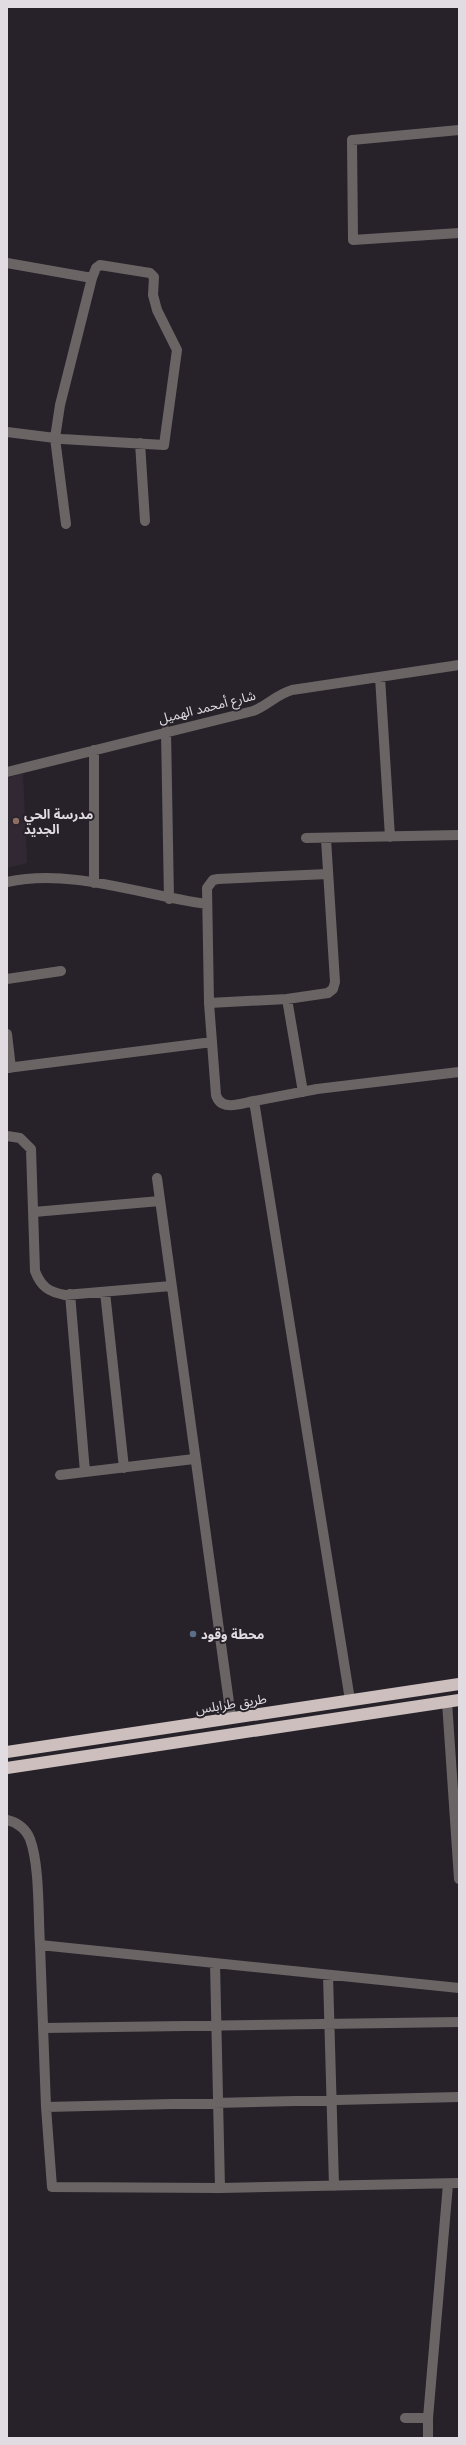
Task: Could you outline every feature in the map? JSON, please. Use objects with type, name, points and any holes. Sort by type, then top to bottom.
[{"type":"highway","name":"طريق طرابلس","points":[[7,1752],[231,1717],[459,1684]]},
{"type":"highway","points":[[7,1768],[459,1700]]},
{"type":"street","points":[[459,130],[352,140],[353,240],[459,233]]},
{"type":"street","points":[[7,263],[92,278]]},
{"type":"street","points":[[7,432],[55,438],[161,445],[166,442],[176,348],[157,310],[153,295],[154,277],[150,273],[100,265],[96,268],[92,278],[60,405],[55,438],[66,524]]},
{"type":"street","points":[[140,443],[145,521]]},
{"type":"street","name":"شارع أمحمد الهميل","points":[[7,772],[166,731],[253,711],[261,708],[283,692],[459,665]]},
{"type":"street","points":[[380,677],[390,837]]},
{"type":"street","points":[[166,731],[169,899]]},
{"type":"street","points":[[94,750],[94,883]]},
{"type":"street","points":[[306,838],[326,839],[459,835]]},
{"type":"street","points":[[209,1003],[287,999],[328,993],[335,985],[326,839]]},
{"type":"street","points":[[328,874],[218,879],[213,880],[206,888],[209,1003],[217,1099],[228,1106],[303,1092],[459,1072]]},
{"type":"street","points":[[7,882],[56,880],[94,883],[169,899],[206,904]]},
{"type":"street","points":[[7,979],[62,971]]},
{"type":"street","points":[[287,999],[303,1092]]},
{"type":"street","points":[[7,1034],[9,1068],[212,1042]]},
{"type":"street","points":[[254,1100],[350,1700]]},
{"type":"street","points":[[7,1136],[20,1138],[31,1149],[35,1271],[38,1280],[44,1288],[53,1293],[70,1294],[171,1286]]},
{"type":"street","points":[[157,1178],[194,1460],[231,1717]]},
{"type":"street","points":[[34,1212],[160,1201]]},
{"type":"street","points":[[105,1292],[124,1468]]},
{"type":"street","points":[[70,1294],[85,1472]]},
{"type":"street","points":[[60,1475],[194,1460]]},
{"type":"street","points":[[447,1702],[459,1879]]},
{"type":"street","points":[[7,1820],[20,1826],[31,1840],[36,1870],[46,2107],[52,2188],[220,2188],[459,2183]]},
{"type":"street","points":[[40,1945],[459,1988]]},
{"type":"street","points":[[215,1963],[220,2188]]},
{"type":"street","points":[[328,1975],[334,2186]]},
{"type":"street","points":[[43,2028],[459,2022]]},
{"type":"street","points":[[46,2107],[459,2098]]},
{"type":"street","points":[[428,2438],[428,2418],[448,2184]]},
{"type":"street","points":[[405,2418],[428,2418]]},
{"type":"shaded area","name":"مدرسة الحي الجديد","points":[[23,773],[27,863],[7,868],[7,778]]},
{"type":"place","name":"مدرسة الحي الجديد","points":[[16,821]]},
{"type":"place","name":"محطة وقود","points":[[193,1634]]}]
